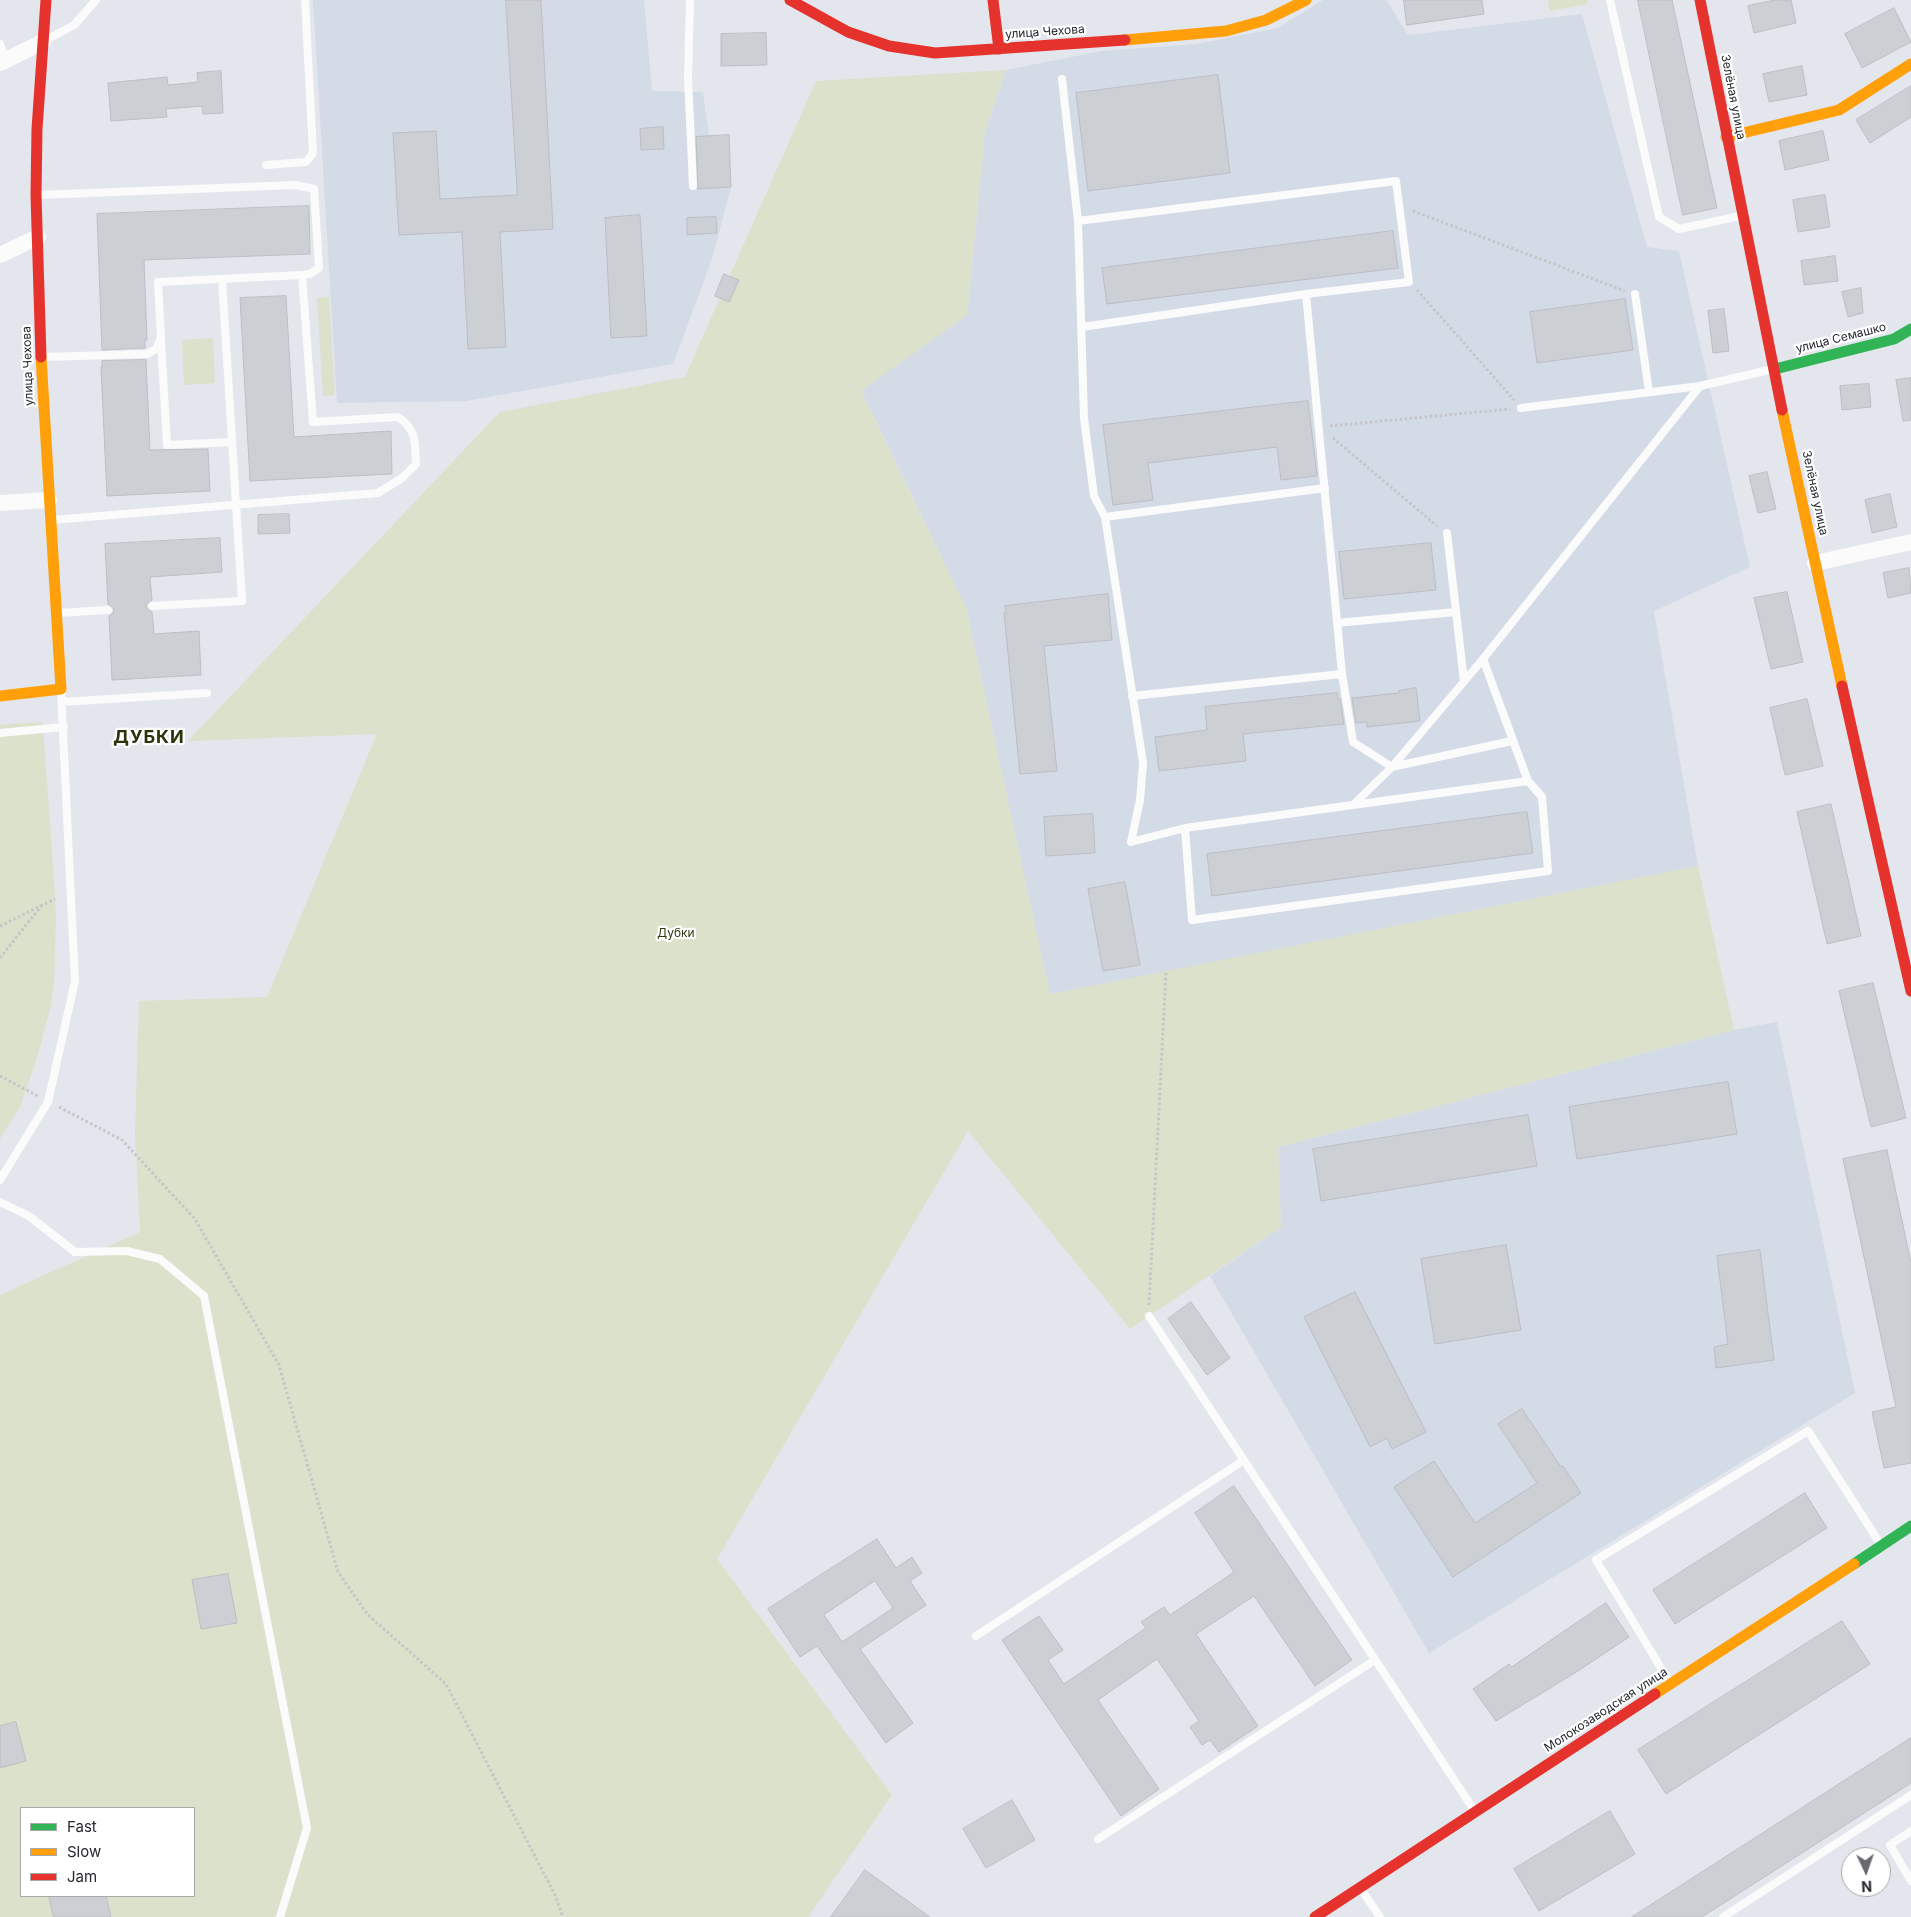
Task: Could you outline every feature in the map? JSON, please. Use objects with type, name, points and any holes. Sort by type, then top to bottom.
[{"type":"street","name":"улица Чехова","points":[[46,0],[37,129],[36,195],[41,357],[60,689]]},
{"type":"street","name":"улица Чехова","points":[[790,0],[806,11],[848,32],[889,46],[935,53],[999,50],[1226,31],[1266,20],[1306,0]]},
{"type":"street","points":[[993,0],[999,50]]},
{"type":"street","name":"Зелёная улица","points":[[1700,0],[1726,137],[1815,563],[1911,991]]},
{"type":"street","points":[[3,61],[42,42]]},
{"type":"street","points":[[1726,137],[1839,110],[1911,64]]},
{"type":"street","points":[[0,255],[38,237]]},
{"type":"street","name":"улица Семашко","points":[[1775,369],[1894,339],[1911,329]]},
{"type":"street","points":[[0,503],[49,500]]},
{"type":"street","points":[[1815,563],[1911,542]]},
{"type":"street","points":[[0,696],[60,689]]},
{"type":"street","name":"Молокозаводская улица","points":[[1315,1917],[1911,1526]]},
{"type":"lane","points":[[42,42],[74,25],[96,0]]},
{"type":"lane","points":[[266,164],[306,162],[313,152],[305,0]]},
{"type":"lane","points":[[690,0],[688,78],[693,186]]},
{"type":"lane","points":[[1610,0],[1659,217],[1679,229],[1743,216]]},
{"type":"lane","points":[[0,44],[3,61]]},
{"type":"lane","points":[[1062,79],[1078,221],[1084,418],[1094,496],[1105,518],[1143,763],[1140,800],[1131,842],[1185,828],[1528,781]]},
{"type":"lane","points":[[1078,221],[1396,181],[1409,282],[1306,294],[1082,326]]},
{"type":"lane","points":[[36,195],[295,184],[314,189],[319,268],[310,274],[158,282],[167,445],[232,442]]},
{"type":"lane","points":[[50,520],[378,493],[402,478],[416,464],[415,437],[408,424],[398,417],[313,422],[302,275]]},
{"type":"lane","points":[[152,606],[242,601],[222,279]]},
{"type":"lane","points":[[1306,294],[1342,674],[1354,742],[1392,767],[1512,741]]},
{"type":"lane","points":[[1635,294],[1649,392]]},
{"type":"lane","points":[[41,357],[147,354],[156,349],[161,338]]},
{"type":"lane","points":[[1521,408],[1700,386],[1775,369]]},
{"type":"lane","points":[[1353,805],[1392,767],[1483,659],[1700,386]]},
{"type":"lane","points":[[1105,518],[1325,488]]},
{"type":"lane","points":[[1447,533],[1464,681]]},
{"type":"lane","points":[[56,613],[108,610]]},
{"type":"lane","points":[[1337,623],[1456,612]]},
{"type":"lane","points":[[1185,828],[1192,920],[1548,871],[1542,797],[1528,781],[1483,659]]},
{"type":"lane","points":[[1132,696],[1342,674]]},
{"type":"lane","points":[[0,1180],[48,1102],[75,981],[64,727],[60,689]]},
{"type":"lane","points":[[62,702],[207,693]]},
{"type":"lane","points":[[0,733],[64,727]]},
{"type":"lane","points":[[0,1202],[28,1216],[75,1252],[128,1251],[160,1259],[204,1296],[307,1828],[280,1917]]},
{"type":"lane","points":[[1149,1316],[1476,1812]]},
{"type":"lane","points":[[1671,1684],[1596,1560],[1808,1432],[1882,1546]]},
{"type":"lane","points":[[976,1636],[1244,1460]]},
{"type":"lane","points":[[1098,1839],[1375,1660]]},
{"type":"lane","points":[[1723,1917],[1911,1795]]},
{"type":"lane","points":[[1911,1831],[1890,1845],[1911,1881]]},
{"type":"lane","points":[[1360,1887],[1380,1917]]},
{"type":"path","points":[[1399,206],[1635,294]]},
{"type":"path","points":[[1409,282],[1521,408]]},
{"type":"path","points":[[1319,426],[1521,408]]},
{"type":"path","points":[[1319,426],[1447,533]]},
{"type":"path","points":[[0,926],[55,899]]},
{"type":"path","points":[[0,958],[42,906]]},
{"type":"path","points":[[1149,1316],[1166,972]]},
{"type":"path","points":[[0,1076],[122,1140],[195,1220],[279,1365],[338,1572],[368,1615],[446,1684],[554,1893],[563,1917]]},
{"type":"shaded area","points":[[313,0],[644,0],[652,91],[703,92],[709,136],[729,135],[731,187],[712,259],[673,364],[466,401],[337,403]]},
{"type":"shaded area","points":[[1323,0],[1386,0],[1408,35],[1582,14],[1647,247],[1679,251],[1750,567],[1654,611],[1698,866],[1050,995],[966,608],[861,390],[967,315],[985,132],[1006,70],[1102,51],[1196,44],[1278,28]]},
{"type":"shaded area","points":[[1777,1022],[1855,1393],[1429,1653],[1210,1276],[1281,1227],[1278,1147],[1734,1030]]},
{"type":"green space","points":[[1548,0],[1587,0],[1588,4],[1550,11]]},
{"type":"green space","name":"Дубки","points":[[1006,70],[985,132],[967,315],[861,391],[966,608],[1050,994],[1698,866],[1734,1030],[1278,1147],[1281,1227],[1130,1329],[968,1131],[717,1559],[892,1795],[808,1917],[0,1917],[0,1295],[140,1232],[135,1133],[139,1001],[267,997],[377,734],[188,741],[500,412],[685,377],[816,81]]},
{"type":"green space","points":[[329,297],[335,395],[323,396],[317,298]]},
{"type":"green space","points":[[213,338],[215,383],[184,385],[182,340]]},
{"type":"green space","points":[[42,722],[56,919],[54,981],[51,1005],[37,1058],[20,1107],[0,1139],[0,725]]},
{"type":"building","points":[[506,0],[541,0],[553,229],[500,232],[506,347],[468,349],[462,232],[399,235],[393,133],[436,131],[440,199],[517,195]]},
{"type":"building","points":[[1404,0],[1482,0],[1484,14],[1407,25]]},
{"type":"building","points":[[1638,0],[1672,0],[1717,208],[1683,215]]},
{"type":"building","points":[[1775,0],[1791,0],[1796,23],[1754,33],[1748,6]]},
{"type":"building","points":[[1894,8],[1911,42],[1862,68],[1845,34]]},
{"type":"building","points":[[766,33],[767,65],[721,66],[721,34]]},
{"type":"building","points":[[1802,66],[1807,95],[1769,102],[1763,74]]},
{"type":"building","points":[[221,71],[223,113],[203,114],[202,106],[166,109],[167,117],[111,121],[108,83],[167,77],[168,85],[198,82],[197,73]]},
{"type":"building","points":[[1218,75],[1230,173],[1088,191],[1076,93]]},
{"type":"building","points":[[1911,86],[1911,117],[1870,143],[1856,120]]},
{"type":"building","points":[[663,127],[664,149],[641,150],[640,129]]},
{"type":"building","points":[[1823,131],[1829,160],[1785,170],[1779,141]]},
{"type":"building","points":[[729,135],[731,187],[698,189],[696,137]]},
{"type":"building","points":[[1825,195],[1830,227],[1798,232],[1793,200]]},
{"type":"building","points":[[309,206],[310,254],[144,260],[147,340],[145,340],[145,348],[102,350],[97,214]]},
{"type":"building","points":[[640,215],[647,336],[611,338],[605,218]]},
{"type":"building","points":[[716,217],[717,233],[687,235],[687,218]]},
{"type":"building","points":[[1393,231],[1398,268],[1107,304],[1102,268]]},
{"type":"building","points":[[1835,256],[1838,281],[1804,285],[1801,261]]},
{"type":"building","points":[[724,274],[739,280],[729,302],[715,296]]},
{"type":"building","points":[[1861,288],[1863,313],[1848,317],[1842,292]]},
{"type":"building","points":[[286,296],[294,437],[391,431],[392,474],[250,481],[240,298]]},
{"type":"building","points":[[1625,299],[1633,350],[1537,363],[1530,312]]},
{"type":"building","points":[[1724,309],[1729,351],[1713,353],[1708,311]]},
{"type":"building","points":[[146,360],[150,450],[208,449],[210,491],[107,496],[102,361]]},
{"type":"building","points":[[1911,378],[1911,420],[1903,421],[1896,380]]},
{"type":"building","points":[[1869,384],[1871,407],[1842,410],[1840,386]]},
{"type":"building","points":[[1308,401],[1317,476],[1281,480],[1277,447],[1148,463],[1153,500],[1113,505],[1103,425]]},
{"type":"building","points":[[1767,472],[1776,509],[1758,513],[1749,476]]},
{"type":"building","points":[[1890,494],[1897,527],[1872,533],[1865,500]]},
{"type":"building","points":[[289,514],[290,533],[258,534],[258,515]]},
{"type":"building","points":[[220,538],[222,572],[150,577],[152,600],[146,606],[152,612],[154,634],[199,631],[201,675],[112,680],[109,616],[113,613],[114,609],[108,604],[105,544]]},
{"type":"building","points":[[1431,543],[1436,590],[1344,599],[1339,552]]},
{"type":"building","points":[[1909,568],[1911,593],[1888,598],[1883,573]]},
{"type":"building","points":[[1787,592],[1803,662],[1771,669],[1754,598]]},
{"type":"building","points":[[1108,594],[1112,640],[1044,646],[1057,771],[1020,774],[1004,613],[1006,613],[1005,606]]},
{"type":"building","points":[[1416,688],[1420,721],[1367,727],[1367,722],[1356,723],[1352,698],[1399,693],[1399,691]]},
{"type":"building","points":[[1337,693],[1338,699],[1340,699],[1344,724],[1243,734],[1246,761],[1159,771],[1155,737],[1207,730],[1205,707]]},
{"type":"building","points":[[1807,699],[1823,766],[1785,775],[1770,708]]},
{"type":"building","points":[[1831,804],[1861,936],[1827,944],[1797,812]]},
{"type":"building","points":[[1527,812],[1533,853],[1212,896],[1207,854]]},
{"type":"building","points":[[1093,814],[1095,853],[1046,856],[1044,817]]},
{"type":"building","points":[[1125,882],[1140,965],[1103,971],[1088,889]]},
{"type":"building","points":[[1873,983],[1906,1118],[1871,1127],[1839,991]]},
{"type":"building","points":[[1728,1082],[1737,1134],[1577,1159],[1569,1107]]},
{"type":"building","points":[[1528,1115],[1537,1166],[1321,1201],[1313,1149]]},
{"type":"building","points":[[1887,1150],[1911,1263],[1911,1463],[1884,1468],[1872,1412],[1896,1407],[1843,1159]]},
{"type":"building","points":[[1506,1245],[1521,1330],[1435,1344],[1421,1259]]},
{"type":"building","points":[[1760,1250],[1774,1360],[1716,1368],[1714,1347],[1728,1344],[1717,1256]]},
{"type":"building","points":[[1355,1292],[1426,1432],[1392,1449],[1387,1438],[1370,1447],[1304,1317]]},
{"type":"building","points":[[1191,1302],[1230,1358],[1207,1375],[1168,1319]]},
{"type":"building","points":[[1522,1409],[1581,1493],[1453,1577],[1394,1487],[1434,1461],[1475,1523],[1537,1483],[1498,1424]]},
{"type":"building","points":[[1234,1486],[1352,1660],[1315,1686],[1254,1596],[1196,1634],[1258,1726],[1219,1752],[1210,1740],[1202,1745],[1190,1727],[1199,1721],[1157,1659],[1098,1700],[1159,1789],[1121,1816],[1002,1640],[1039,1616],[1063,1650],[1048,1660],[1064,1684],[1146,1628],[1141,1622],[1164,1607],[1170,1615],[1234,1572],[1195,1513]]},
{"type":"building","points":[[1805,1493],[1827,1528],[1675,1624],[1653,1590]]},
{"type":"building","points":[[877,1539],[896,1568],[912,1557],[922,1573],[910,1581],[926,1605],[860,1649],[913,1723],[886,1743],[817,1646],[800,1657],[768,1609]],"holes":[[[875,1581],[893,1608],[842,1642],[824,1615]]]},
{"type":"building","points":[[228,1574],[237,1623],[201,1629],[192,1580]]},
{"type":"building","points":[[1606,1603],[1629,1637],[1578,1671],[1496,1721],[1473,1689],[1509,1664],[1511,1667]]},
{"type":"building","points":[[1842,1621],[1870,1664],[1666,1794],[1638,1750]]},
{"type":"building","points":[[16,1722],[26,1761],[0,1768],[0,1726]]},
{"type":"building","points":[[1911,1738],[1911,1783],[1702,1917],[1632,1917]]},
{"type":"building","points":[[1012,1800],[1035,1840],[986,1868],[963,1829]]},
{"type":"building","points":[[1610,1811],[1635,1854],[1539,1911],[1514,1869]]},
{"type":"building","points":[[865,1870],[930,1917],[831,1917]]},
{"type":"building","points":[[49,1897],[106,1897],[111,1917],[54,1917]]},
{"type":"traffic: fast","points":[[1775,369],[1894,339],[1911,329]]},
{"type":"traffic: fast","points":[[1854,1564],[1911,1526]]},
{"type":"traffic: slow","points":[[1125,40],[1226,31],[1266,20],[1306,0]]},
{"type":"traffic: slow","points":[[1726,137],[1839,110],[1911,64]]},
{"type":"traffic: slow","points":[[0,696],[61,689],[41,357]]},
{"type":"traffic: slow","points":[[1782,410],[1842,686]]},
{"type":"traffic: slow","points":[[1655,1694],[1854,1564]]},
{"type":"traffic: jam","points":[[41,357],[36,195],[37,129],[46,0]]},
{"type":"traffic: jam","points":[[790,0],[848,32],[889,46],[935,53],[1125,40]]},
{"type":"traffic: jam","points":[[993,0],[999,49]]},
{"type":"traffic: jam","points":[[1700,0],[1782,410]]},
{"type":"traffic: jam","points":[[1842,686],[1911,991]]},
{"type":"traffic: jam","points":[[1315,1917],[1655,1694]]},
{"type":"district","name":"ДУБКИ","points":[[149,738]]}]
